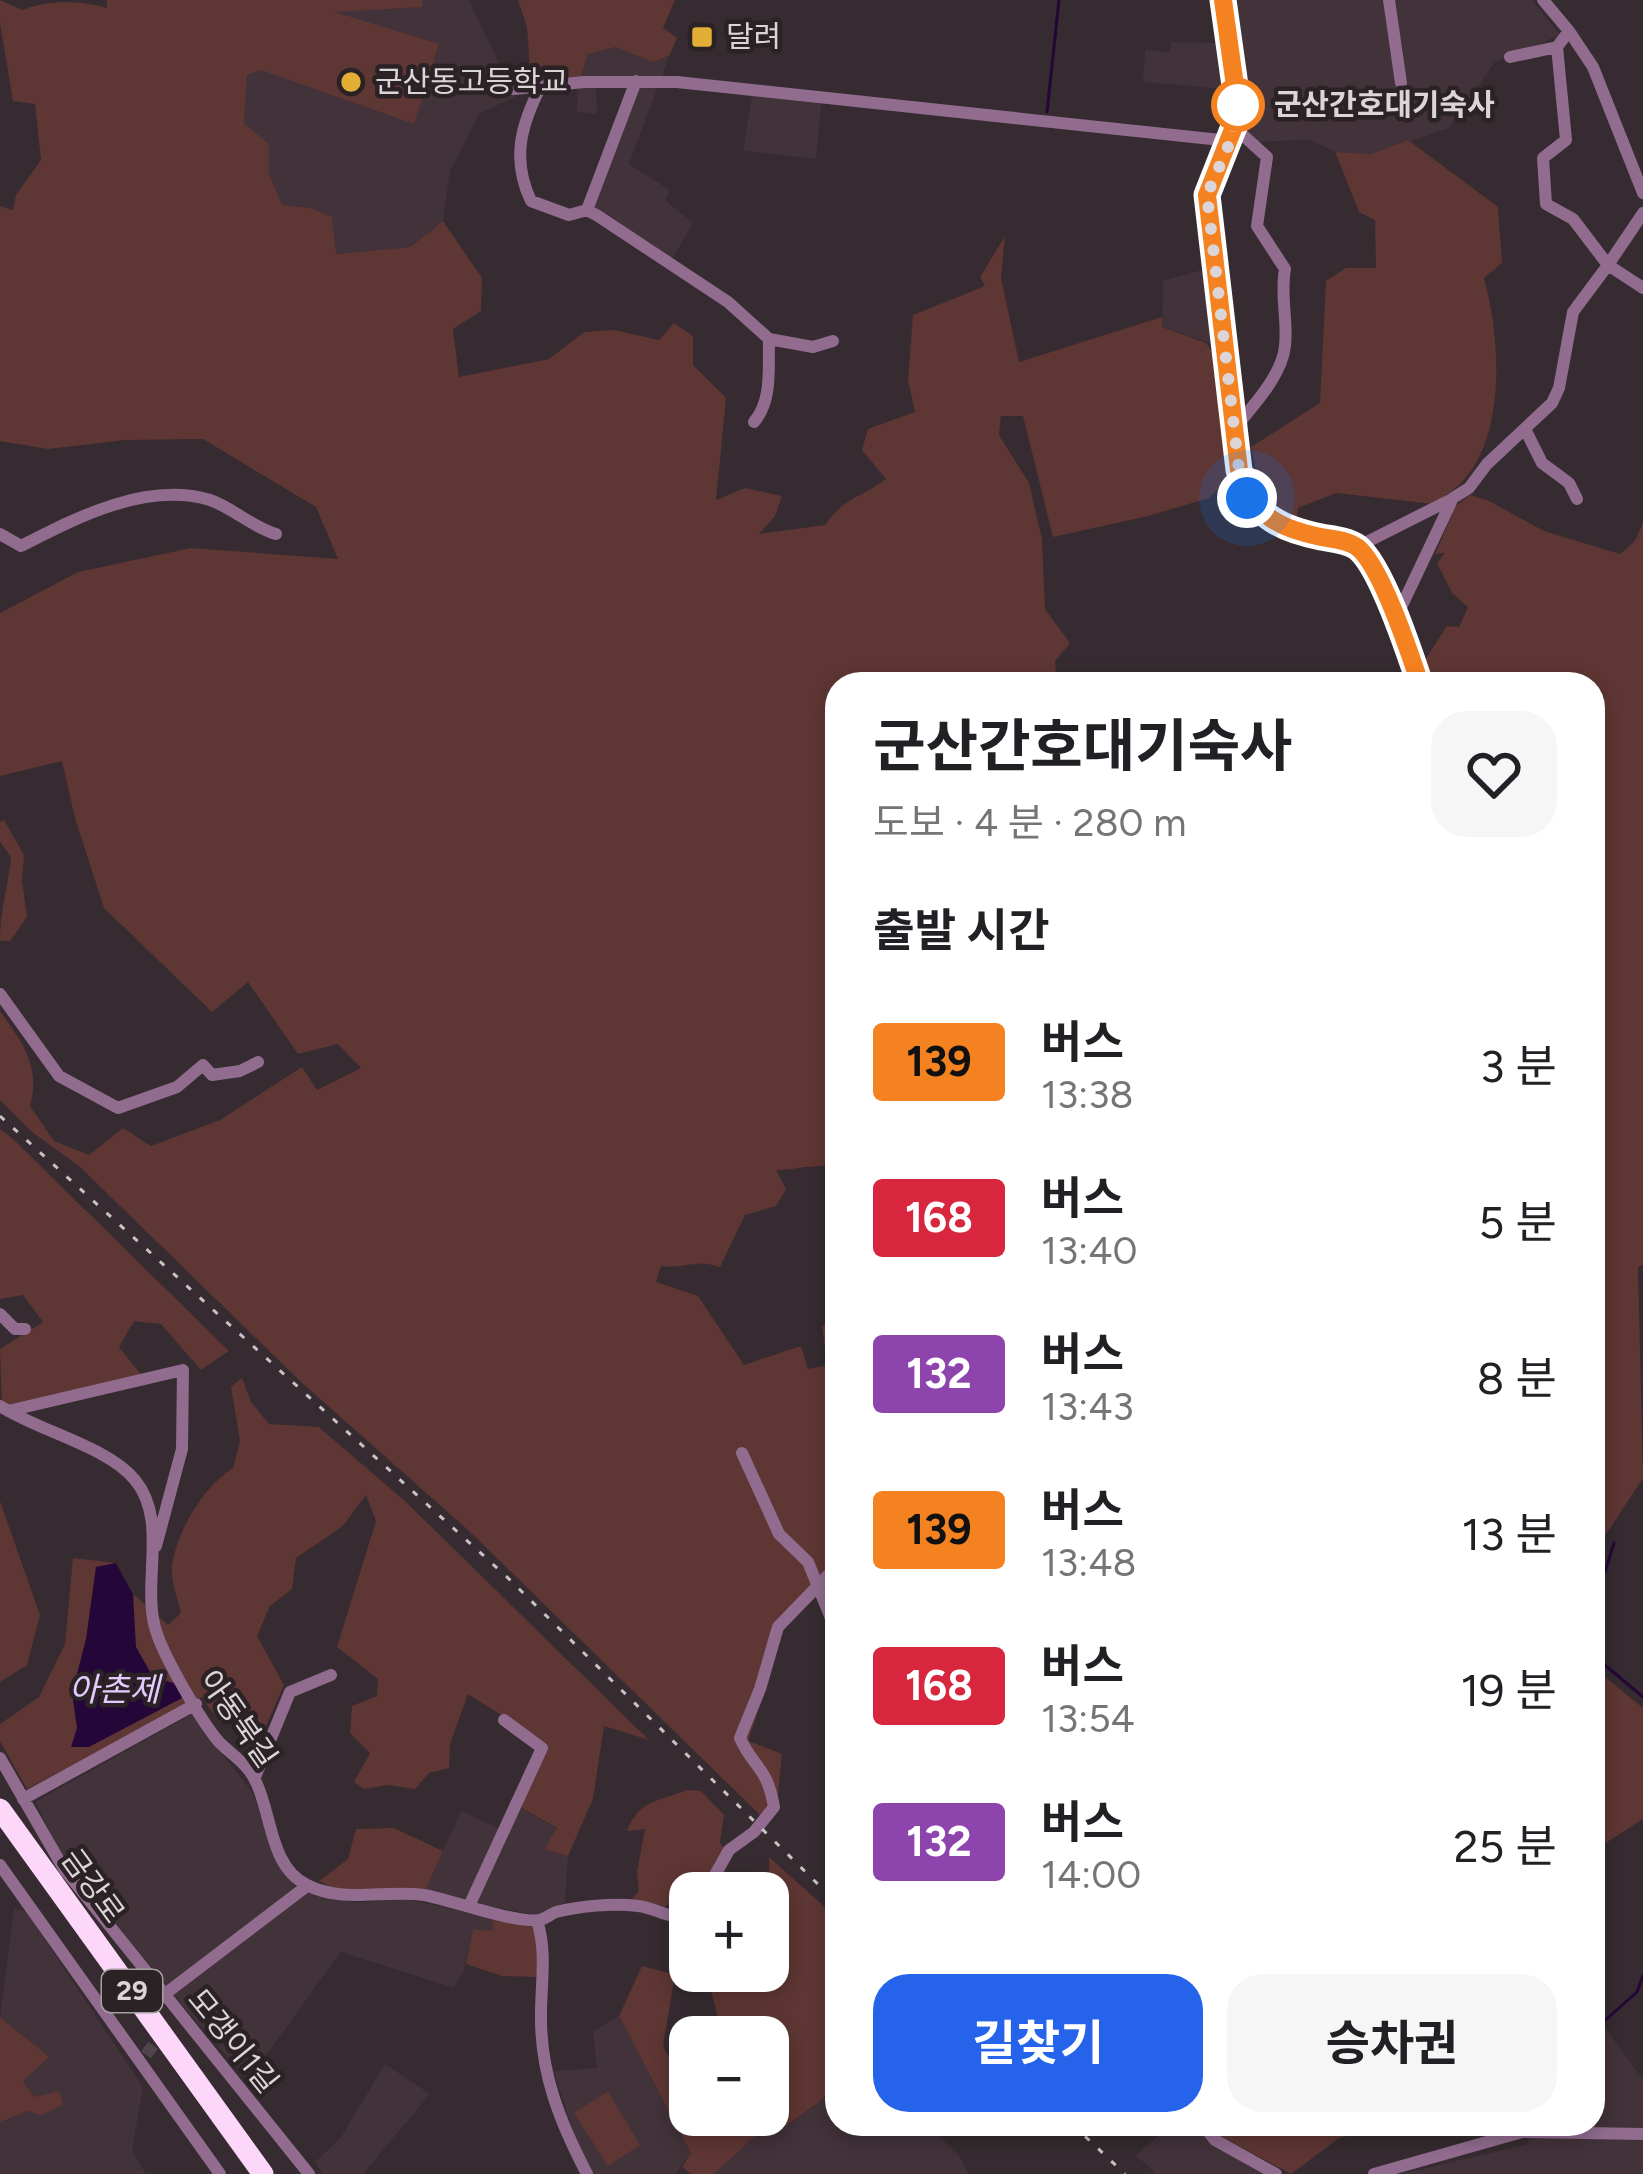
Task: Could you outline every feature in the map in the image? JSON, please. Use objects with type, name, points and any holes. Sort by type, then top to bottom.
[{"type":"highway","name":"금강로","points":[[0,1809],[263,2174]]},
{"type":"highway","name":"금강로","points":[[0,1832],[246,2174]]},
{"type":"street","points":[[1223,0],[1239,114],[1207,195],[1234,429],[1247,498],[1279,525],[1357,548],[1370,563],[1416,672]]},
{"type":"street","points":[[1389,0],[1401,83]]},
{"type":"street","points":[[1543,0],[1593,67],[1643,193]]},
{"type":"street","points":[[1510,57],[1557,47],[1569,31]]},
{"type":"street","points":[[1557,47],[1566,140],[1543,158],[1546,204],[1573,219],[1608,265],[1643,288]]},
{"type":"street","points":[[586,210],[636,81]]},
{"type":"street","points":[[514,89],[542,84],[677,82],[1232,135],[1267,157],[1257,226],[1285,268],[1280,296],[1285,351],[1234,429]]},
{"type":"street","points":[[542,84],[527,112],[520,143],[518,166],[531,201],[569,215],[586,210],[728,302],[769,339],[814,347],[833,341]]},
{"type":"street","points":[[1357,548],[1453,498],[1552,403],[1573,312],[1643,213]]},
{"type":"street","points":[[754,422],[767,399],[769,339]]},
{"type":"street","points":[[1525,429],[1542,464],[1569,483],[1577,499]]},
{"type":"street","points":[[0,534],[21,547],[92,509],[189,496],[214,501],[236,517],[276,534]]},
{"type":"street","points":[[1396,619],[1453,498]]},
{"type":"street","points":[[0,994],[58,1076],[118,1108],[177,1087],[202,1065],[212,1075],[240,1071],[258,1062]]},
{"type":"street","points":[[0,1314],[15,1329],[25,1329]]},
{"type":"street","name":"아동북길","points":[[4,1408],[183,1370],[182,1449],[154,1553],[151,1600],[156,1631],[218,1741],[254,1777],[278,1853],[307,1886]]},
{"type":"street","name":"아동북길","points":[[4,1408],[29,1425],[110,1460],[134,1478],[146,1498],[154,1553]]},
{"type":"street","points":[[742,1453],[779,1534],[808,1562],[825,1599]]},
{"type":"street","points":[[717,1872],[729,1850],[754,1832],[775,1807],[770,1778],[747,1754],[740,1738],[778,1627],[825,1579]]},
{"type":"street","points":[[254,1777],[290,1692],[331,1675]]},
{"type":"street","points":[[23,1799],[196,1704]]},
{"type":"street","points":[[469,1906],[542,1748],[504,1720]]},
{"type":"street","name":"모갱이1길","points":[[0,1758],[64,1869],[308,2174]]},
{"type":"street","points":[[0,1865],[220,2174]]},
{"type":"street","points":[[165,1994],[307,1886],[360,1896],[428,1896],[537,1921],[557,1912],[609,1906],[638,1906],[669,1917]]},
{"type":"street","points":[[537,1921],[544,1941],[540,2018],[551,2097],[587,2174]]},
{"type":"street","points":[[168,2026],[180,2013]]},
{"type":"street","points":[[1605,2133],[1643,2134]]},
{"type":"street","points":[[1212,2136],[1276,2174]]},
{"type":"street","points":[[1374,2174],[1508,2136]]},
{"type":"shaded area","points":[[0,0],[22,10],[64,2],[107,8],[107,0],[422,0],[422,7],[335,12],[439,44],[414,124],[261,70],[247,75],[244,123],[269,144],[269,174],[282,205],[310,208],[332,217],[336,254],[410,247],[443,221],[482,278],[481,311],[453,329],[459,377],[549,359],[584,332],[614,330],[659,340],[674,323],[693,336],[693,365],[726,398],[716,500],[745,488],[782,496],[775,516],[759,534],[825,525],[846,503],[886,479],[862,450],[868,429],[915,412],[908,380],[913,315],[985,286],[980,277],[1005,236],[1001,278],[1019,362],[1162,317],[1162,327],[1206,343],[1221,364],[1232,476],[1209,498],[1148,516],[1053,537],[1023,416],[1001,416],[999,435],[1029,483],[1042,539],[1045,609],[1070,643],[1055,661],[1056,672],[825,672],[825,1166],[776,1170],[786,1189],[776,1206],[745,1215],[720,1267],[661,1266],[656,1282],[698,1296],[744,1365],[801,1346],[808,1369],[825,1365],[825,1581],[766,1649],[769,1678],[748,1741],[782,1754],[776,1815],[760,1815],[468,1530],[300,1381],[79,1166],[32,1132],[0,1100],[0,1011],[31,1067],[30,1106],[54,1141],[89,1155],[123,1128],[151,1146],[220,1120],[302,1067],[317,1090],[361,1068],[338,1044],[298,1054],[248,982],[212,1012],[104,908],[62,761],[0,776],[0,613],[78,572],[191,548],[338,559],[316,507],[203,439],[125,440],[48,449],[0,441],[0,206],[13,210],[16,195],[41,160],[35,104],[13,101]]},
{"type":"shaded area","points":[[422,0],[469,0],[515,97],[479,114],[450,171],[443,221],[410,247],[335,254],[310,208],[282,205],[269,174],[269,144],[244,123],[247,74],[290,10],[422,6]]},
{"type":"shaded area","points":[[518,0],[675,0],[663,28],[677,38],[669,56],[653,62],[616,47],[588,54],[578,85],[532,94],[527,27]]},
{"type":"shaded area","points":[[1231,0],[1532,0],[1560,35],[1495,62],[1449,128],[1371,155],[1335,152],[1310,140],[1243,142],[1242,86]]},
{"type":"shaded area","points":[[1172,42],[1223,43],[1228,89],[1143,82],[1145,50],[1170,52]]},
{"type":"shaded area","points":[[616,47],[653,62],[669,56],[662,77],[596,85],[597,114],[577,112],[578,75],[588,54]]},
{"type":"shaded area","points":[[637,84],[658,86],[629,164],[670,190],[665,200],[693,223],[671,261],[588,213]]},
{"type":"shaded area","points":[[752,95],[821,103],[816,159],[743,151]]},
{"type":"shaded area","points":[[1408,140],[1498,207],[1502,263],[1484,278],[1496,355],[1487,437],[1463,481],[1433,504],[1336,493],[1298,508],[1297,518],[1282,521],[1260,489],[1251,447],[1320,403],[1326,281],[1346,268],[1376,268],[1375,220],[1359,212],[1335,152],[1371,154]]},
{"type":"shaded area","points":[[1212,267],[1217,345],[1162,327],[1163,281]]},
{"type":"shaded area","points":[[1470,495],[1544,531],[1620,554],[1635,541],[1643,523],[1643,1265],[1638,1267],[1643,1478],[1605,1536],[1605,672],[1424,672],[1423,663],[1447,626],[1459,627],[1468,607],[1452,593],[1437,563],[1445,553],[1435,554],[1456,506]]},
{"type":"shaded area","points":[[4,820],[24,855],[27,917],[10,941],[0,941],[11,857],[0,842]]},
{"type":"shaded area","points":[[0,1129],[229,1351],[201,1370],[161,1324],[134,1321],[119,1347],[142,1376],[2,1407],[0,1349],[43,1322],[23,1295],[0,1299]]},
{"type":"shaded area","points":[[242,1378],[251,1402],[269,1424],[319,1427],[406,1502],[649,1740],[604,1726],[593,1799],[568,1856],[544,1849],[557,1828],[520,1807],[547,1744],[468,1694],[450,1744],[449,1768],[429,1773],[415,1789],[388,1785],[364,1789],[354,1782],[370,1753],[350,1733],[352,1706],[377,1696],[378,1679],[337,1647],[376,1521],[366,1495],[343,1526],[296,1558],[292,1589],[270,1606],[257,1636],[284,1685],[265,1728],[238,1702],[220,1723],[202,1697],[27,1789],[0,1741],[0,1724],[39,1697],[65,1644],[73,1558],[116,1563],[133,1594],[168,1625],[181,1613],[172,1576],[175,1551],[202,1498],[233,1468],[240,1441],[231,1387]]},
{"type":"shaded area","points":[[0,1501],[40,1615],[27,1665],[0,1682]]},
{"type":"shaded area","points":[[1605,1677],[1643,1708],[1643,1819],[1605,1843]]},
{"type":"shaded area","points":[[192,1714],[252,1792],[294,1886],[357,1903],[400,1898],[493,1918],[492,1931],[473,1929],[464,1970],[454,1988],[341,1952],[248,2080],[61,1854],[35,1802]]},
{"type":"shaded area","points":[[687,1790],[701,1791],[724,1815],[720,1843],[724,1848],[711,1872],[669,1872],[669,1904],[664,1907],[630,1902],[639,1891],[637,1872],[645,1829],[627,1831],[638,1812]]},
{"type":"shaded area","points":[[511,1802],[557,1829],[545,1848],[568,1856],[565,1903],[537,1915],[426,1889],[461,1811],[498,1828]]},
{"type":"shaded area","points":[[394,1828],[443,1851],[426,1889],[337,1890],[319,1881],[348,1859],[356,1829]]},
{"type":"shaded area","points":[[769,1857],[786,1872],[769,1872]]},
{"type":"shaded area","points":[[789,1875],[825,1907],[825,2098],[789,2124],[789,2016],[717,2016],[712,1992],[789,1992]]},
{"type":"shaded area","points":[[14,1909],[26,1911],[143,2087],[132,2151],[146,2174],[0,2174],[0,2122],[30,2111],[35,2097],[23,2080],[48,2057],[0,2017]]},
{"type":"shaded area","points":[[493,1918],[532,1927],[538,1944],[537,1977],[502,1976],[466,1964],[473,1929],[492,1931]]},
{"type":"shaded area","points":[[642,1966],[669,1973],[672,1992],[663,2046],[669,2058],[669,2111],[619,2016]]},
{"type":"shaded area","points":[[619,2016],[669,2111],[669,2136],[682,2136],[691,2153],[675,2174],[591,2174],[554,2071],[597,2068],[593,2031]]},
{"type":"shaded area","points":[[0,2017],[49,2057],[23,2081],[35,2097],[59,2091],[63,2105],[41,2115],[29,2111],[0,2122]]},
{"type":"shaded area","points":[[1605,2028],[1643,2079],[1643,2174],[1401,2174],[1528,2144],[1529,2136],[1605,2136]]},
{"type":"shaded area","points":[[385,2064],[430,2094],[363,2174],[323,2174],[315,2162],[341,2137]]},
{"type":"shaded area","points":[[608,2091],[640,2145],[608,2166],[574,2113]]},
{"type":"shaded area","points":[[825,2098],[825,2136],[939,2136],[969,2174],[714,2174],[755,2136],[789,2136],[789,2125]]},
{"type":"shaded area","points":[[682,2136],[755,2136],[714,2174],[691,2174],[682,2167],[691,2153]]},
{"type":"shaded area","points":[[1158,2136],[1205,2136],[1269,2174],[1156,2174],[1136,2155]]},
{"type":"shaded area","points":[[1221,2136],[1347,2136],[1291,2174]]},
{"type":"water","name":"아촌제","points":[[116,1563],[133,1594],[136,1647],[153,1677],[177,1684],[182,1698],[89,1747],[71,1747],[77,1728],[72,1693],[86,1639],[96,1567]]},
{"type":"waterway","points":[[1047,112],[1059,0]]},
{"type":"waterway","points":[[1605,1572],[1614,1543]]},
{"type":"waterway","points":[[1605,1665],[1643,1697]]},
{"type":"waterway","points":[[1605,2020],[1637,1992],[1643,1976]]},
{"type":"tunnel","points":[[146,2055],[163,2032]]},
{"type":"railway","points":[[0,1116],[507,1577],[825,1891]]},
{"type":"railway","points":[[1085,2136],[1125,2174]]},
{"type":"bus line","name":"139","points":[[1223,0],[1239,114],[1207,195],[1239,470],[1247,498],[1279,525],[1357,548],[1370,563],[1416,672]]},
{"type":"place","name":"달려","points":[[702,37]]},
{"type":"place","name":"군산동고등학교","points":[[351,82]]},
{"type":"place","name":"군산간호대기숙사","points":[[1238,105]]},
{"type":"route","points":[[1238,105],[1230,142],[1207,195],[1239,470],[1247,498]]}]
